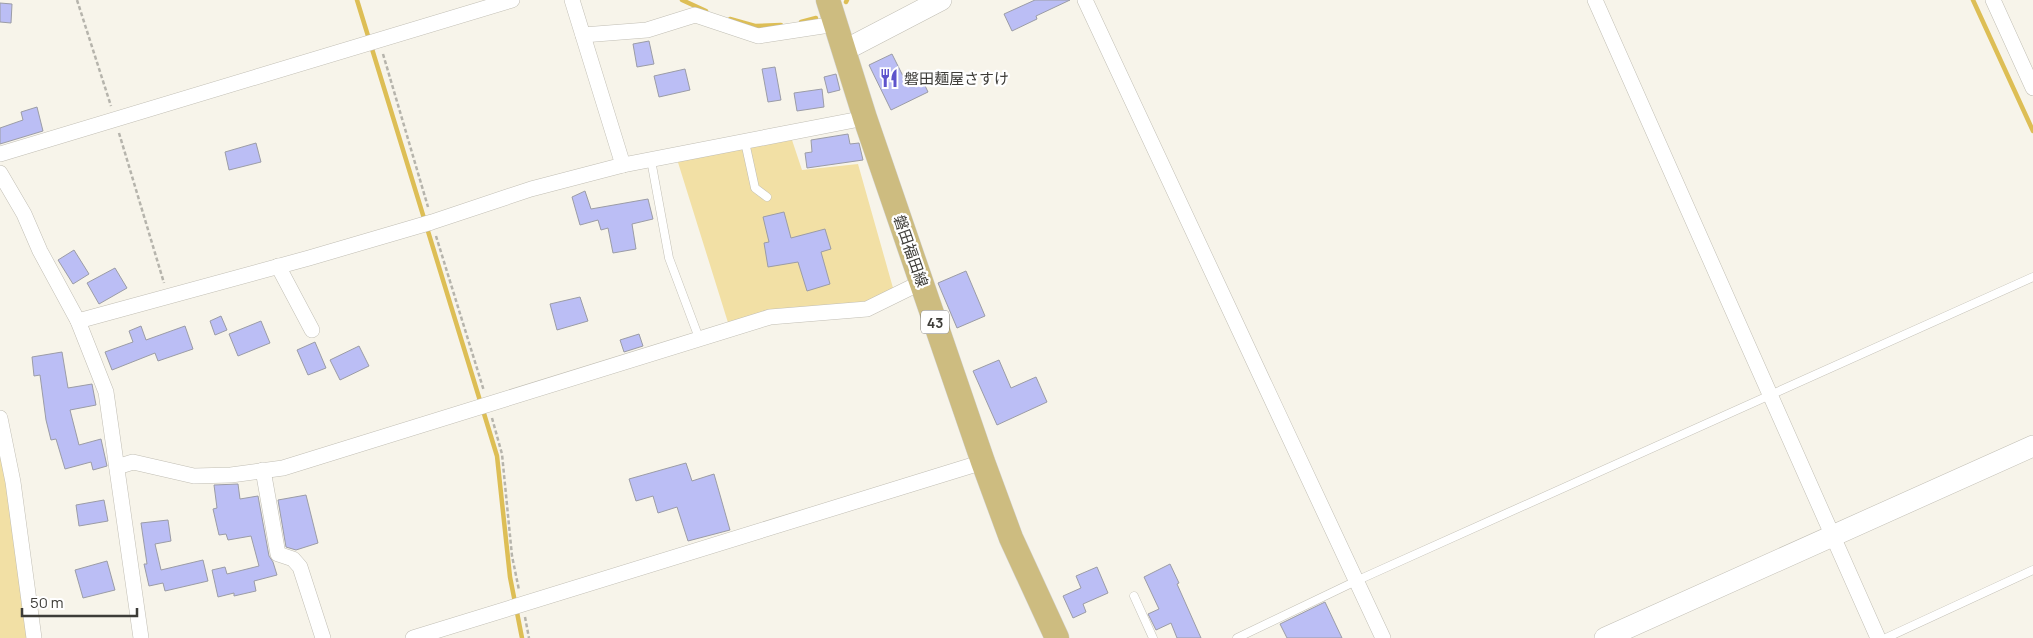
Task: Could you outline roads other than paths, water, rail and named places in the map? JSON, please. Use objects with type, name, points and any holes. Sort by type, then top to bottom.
[{"type":"main road","name":"磐田福田線","points":[[828,0],[866,118],[983,462],[1011,538],[1057,638]]},
{"type":"street","points":[[0,154],[512,0]]},
{"type":"street","points":[[572,0],[623,165]]},
{"type":"street","points":[[845,50],[941,0]]},
{"type":"street","points":[[1086,0],[1383,638]]},
{"type":"street","points":[[1595,0],[1878,638]]},
{"type":"street","points":[[1994,0],[2033,88]]},
{"type":"street","points":[[583,35],[647,30],[694,16],[758,36],[836,24]]},
{"type":"street","points":[[78,321],[426,224],[532,189],[623,165],[866,118]]},
{"type":"street","points":[[0,173],[24,214],[40,251],[78,321],[106,392],[141,638]]},
{"type":"street","points":[[278,266],[312,330]]},
{"type":"street","points":[[117,467],[133,462],[194,476],[231,475],[283,468],[770,317],[867,308],[922,282]]},
{"type":"street","points":[[0,418],[13,482],[34,638]]},
{"type":"street","points":[[1605,638],[2033,446]]},
{"type":"street","points":[[413,638],[983,462]]},
{"type":"street","points":[[263,470],[278,554],[293,559],[300,567],[323,638]]},
{"type":"lane","points":[[745,142],[755,188],[768,197]]},
{"type":"lane","points":[[651,160],[668,258],[699,338]]},
{"type":"lane","points":[[1238,638],[1356,581],[1770,397],[2033,277]]},
{"type":"lane","points":[[1886,638],[2033,570]]},
{"type":"lane","points":[[1134,596],[1153,638]]},
{"type":"waterway","points":[[357,0],[497,456],[510,577],[522,638]]},
{"type":"waterway","points":[[682,0],[706,11]]},
{"type":"waterway","points":[[1973,0],[2033,131]]},
{"type":"waterway","points":[[801,22],[816,18]]},
{"type":"waterway","points":[[730,19],[755,26],[781,25]]},
{"type":"place","name":"磐田麺屋さすけ","points":[[889,78]]}]
